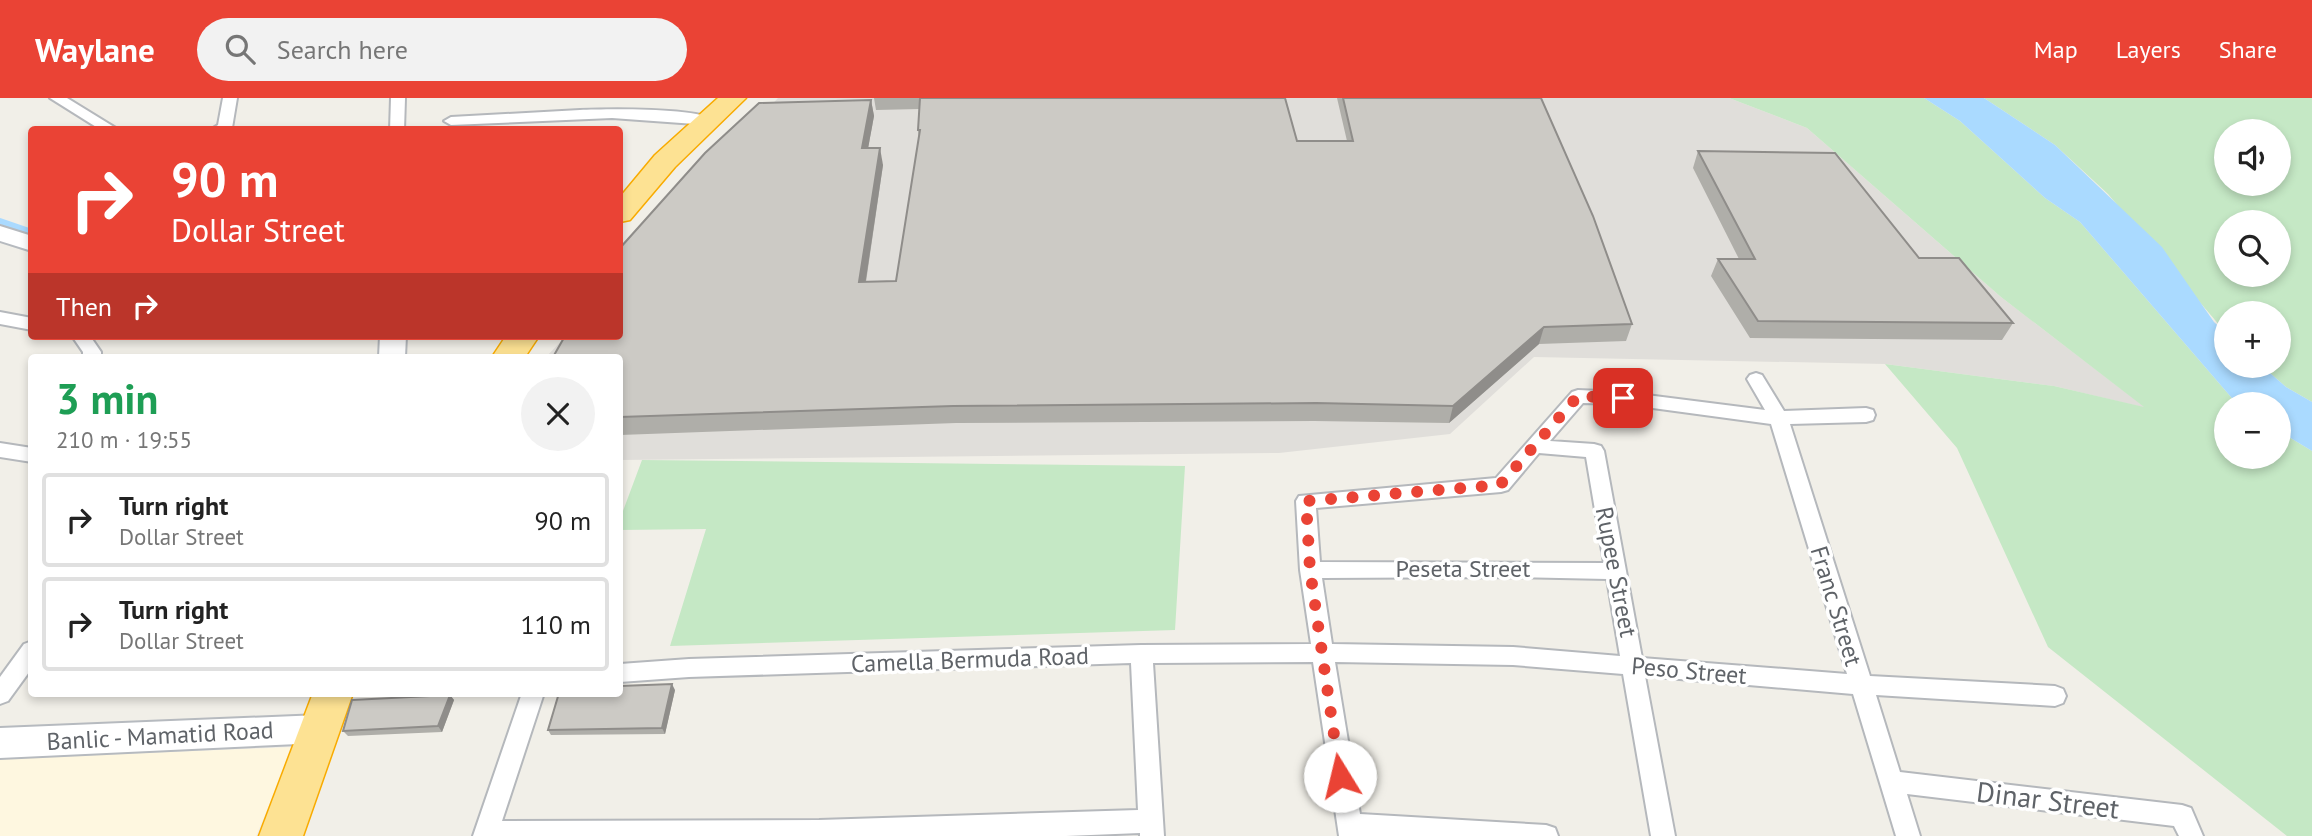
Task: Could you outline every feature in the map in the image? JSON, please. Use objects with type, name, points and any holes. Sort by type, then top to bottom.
[{"type":"highway","points":[[623,210],[665,161],[733,98]]},
{"type":"highway","points":[[281,836],[327,711]]},
{"type":"main road","points":[[0,233],[28,243]]},
{"type":"main road","name":"Banlic - Mamatid Road","points":[[0,743],[327,711]]},
{"type":"street","points":[[57,98],[104,126]]},
{"type":"street","points":[[225,126],[230,98]]},
{"type":"street","points":[[397,126],[398,98]]},
{"type":"street","points":[[590,126],[605,111]]},
{"type":"street","points":[[451,121],[522,123],[605,111],[666,114],[709,121]]},
{"type":"street","points":[[0,318],[28,323]]},
{"type":"street","name":"Franc Street","points":[[1756,379],[1779,418],[1908,836]]},
{"type":"street","points":[[1546,836],[1350,831],[1310,570],[1306,501],[1500,485],[1578,396],[1623,398],[1779,418],[1866,415]]},
{"type":"street","name":"Rupee Street","points":[[1532,446],[1594,451],[1663,836]]},
{"type":"street","points":[[0,450],[28,454]]},
{"type":"street","name":"Peseta Street","points":[[1310,570],[1616,571]]},
{"type":"street","name":"Peso Street","points":[[1322,653],[1513,656],[1860,685],[2055,696]]},
{"type":"street","name":"Camella Bermuda Road","points":[[623,673],[689,668],[1141,654],[1322,653]]},
{"type":"street","points":[[532,697],[485,834],[961,833],[1152,829],[1141,654]]},
{"type":"street","points":[[0,694],[28,656]]},
{"type":"street","name":"Dinar Street","points":[[1893,782],[2182,816],[2191,836]]},
{"type":"shaded area","points":[[778,98],[1729,98],[1807,128],[2001,297],[2146,408],[2054,386],[1885,364],[1534,357],[1450,434],[1279,453],[623,460],[623,354],[549,354],[562,340],[623,340],[623,330],[710,170]]},
{"type":"shaded area","points":[[294,747],[256,836],[0,836],[0,759]]},
{"type":"green space","points":[[1729,98],[1924,98],[1960,121],[2045,198],[2080,222],[2227,392],[2214,392],[2214,469],[2291,469],[2291,438],[2312,451],[2312,836],[2287,836],[2048,647],[1957,448],[1885,364],[2054,386],[2144,407],[2001,297],[1807,128]]},
{"type":"green space","points":[[1984,98],[2312,98],[2312,402],[2276,378],[2291,378],[2291,301],[2214,301],[2214,319],[2108,194],[2055,145]]},
{"type":"green space","points":[[642,460],[1185,466],[1175,630],[670,646],[706,529],[623,530],[623,511]]},
{"type":"water","points":[[1924,98],[1984,98],[2055,145],[2162,247],[2214,322],[2214,377],[2080,222],[2045,198],[1960,121]]},
{"type":"water","points":[[2215,378],[2276,378],[2312,402],[2312,451],[2291,438],[2291,392],[2227,392]]},
{"type":"building","points":[[920,98],[1285,98],[1297,141],[1353,141],[1343,98],[1541,98],[1593,216],[1632,324],[1544,327],[1453,406],[1316,403],[953,406],[623,417],[623,354],[555,354],[563,340],[623,340],[623,245],[705,153],[759,103],[871,100],[862,148],[880,148],[859,282],[896,281],[918,130]]},
{"type":"building","points":[[1698,151],[1835,153],[1919,258],[1959,258],[2013,323],[1758,321],[1718,259],[1755,259]]},
{"type":"building","points":[[672,684],[662,728],[548,730],[558,697],[623,697],[623,686]]},
{"type":"building","points":[[449,697],[438,726],[343,731],[352,700]]},
{"type":"waterway","points":[[0,221],[28,231]]},
{"type":"route","points":[[1340,776],[1310,570],[1306,501],[1500,485],[1578,396],[1623,398]]}]
